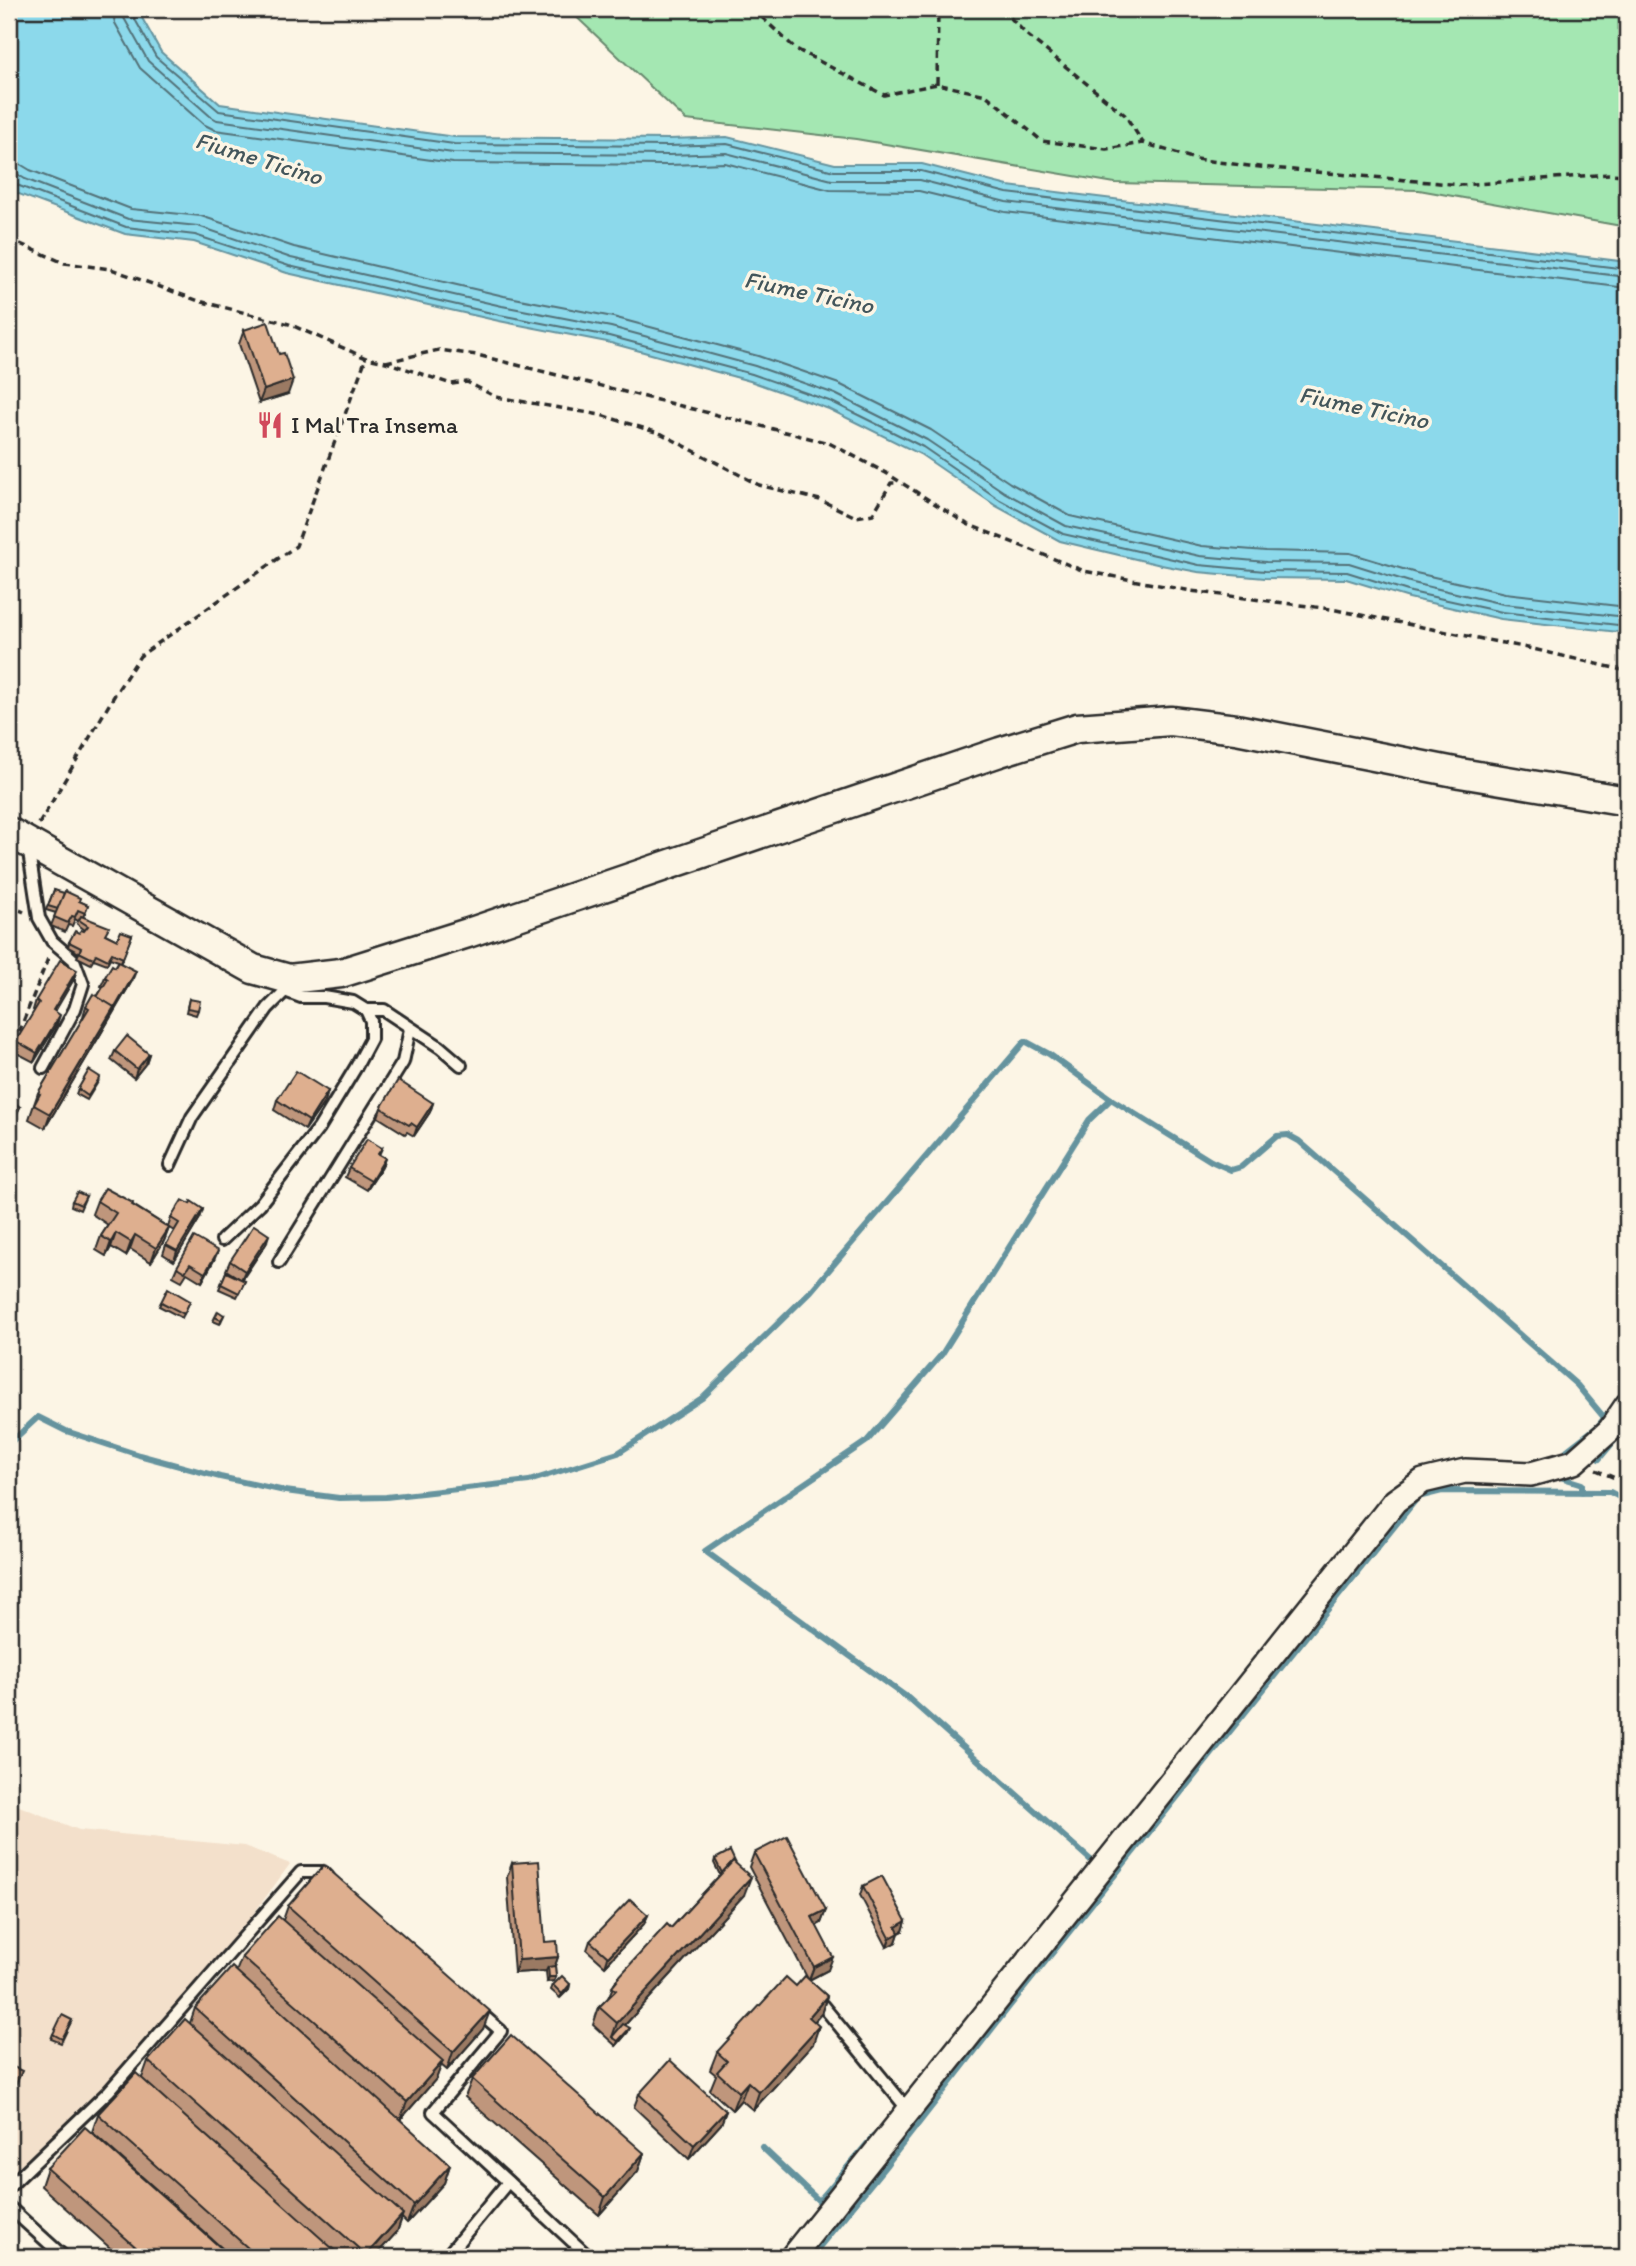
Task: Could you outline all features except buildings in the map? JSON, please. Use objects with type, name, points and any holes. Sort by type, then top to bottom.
[{"type":"street","points":[[18,838],[253,969],[287,985],[341,973],[468,933],[1077,728],[1171,721],[1236,729],[1460,773],[1627,801]]},
{"type":"street","points":[[792,2257],[1395,1502],[1423,1480],[1465,1472],[1531,1474],[1574,1462],[1610,1430],[1627,1405]]},
{"type":"lane","points":[[18,838],[39,918],[52,941],[74,960],[83,984],[75,1009],[43,1068]]},
{"type":"lane","points":[[170,1165],[192,1117],[287,985],[301,997],[324,997],[353,1002],[366,1010],[384,1010],[440,1047],[461,1065]]},
{"type":"lane","points":[[222,1240],[260,1204],[318,1128],[344,1087],[370,1039],[370,1021],[366,1010]]},
{"type":"lane","points":[[279,1262],[403,1062],[410,1029]]},
{"type":"lane","points":[[9,2187],[109,2091],[301,1872],[323,1872],[332,1881]]},
{"type":"lane","points":[[800,1992],[823,2006],[909,2110]]},
{"type":"lane","points":[[471,2004],[500,2031],[433,2112],[589,2257]]},
{"type":"lane","points":[[446,2257],[508,2182]]},
{"type":"lane","points":[[9,2207],[64,2257]]},
{"type":"path","points":[[753,9],[796,49],[884,95],[937,84],[986,95],[1042,141],[1106,149],[1143,143],[1195,159],[1462,185],[1627,175]]},
{"type":"path","points":[[937,84],[938,9]]},
{"type":"path","points":[[1002,9],[1027,35],[1125,115],[1143,143]]},
{"type":"path","points":[[9,239],[64,263],[111,269],[199,300],[289,324],[366,358],[451,384],[467,382],[496,397],[601,415],[662,434],[759,485],[820,500],[856,517],[873,514],[891,483],[901,483]]},
{"type":"path","points":[[386,362],[439,350],[477,355],[829,443],[967,524],[1084,571],[1191,590],[1331,609],[1533,649],[1627,671]]},
{"type":"path","points":[[18,838],[140,656],[296,546],[366,358]]},
{"type":"path","points":[[9,1054],[47,964],[52,941]]},
{"type":"path","points":[[1574,1462],[1627,1483]]},
{"type":"shaded area","points":[[9,1802],[79,1830],[245,1846],[290,1864],[171,2026],[9,2201]]},
{"type":"green space","points":[[568,9],[1627,9],[1627,227],[1419,190],[1115,183],[856,139],[686,120]]},
{"type":"water","name":"Fiume Ticino","points":[[9,9],[137,9],[161,52],[220,104],[455,137],[727,137],[835,164],[922,164],[1008,186],[1627,262],[1627,633],[1501,619],[1409,598],[1346,579],[1265,578],[1198,572],[1060,541],[996,506],[920,454],[829,409],[750,381],[607,342],[499,321],[287,273],[194,242],[125,234],[16,193],[9,187]]},
{"type":"waterway","points":[[9,1444],[38,1417],[66,1431],[139,1455],[220,1477],[285,1491],[339,1498],[386,1497],[529,1481],[618,1453],[702,1398],[811,1291],[1025,1041],[1049,1054],[1111,1099],[1211,1161],[1231,1170],[1241,1167],[1277,1136],[1288,1135],[1299,1141],[1577,1385],[1607,1421]]},
{"type":"waterway","points":[[1092,1866],[1094,1863],[908,1698],[705,1551],[867,1441],[942,1354],[1089,1120],[1111,1099]]},
{"type":"waterway","points":[[1567,1450],[1598,1426],[1607,1415]]},
{"type":"waterway","points":[[1617,1433],[1627,1442]]},
{"type":"waterway","points":[[1599,1459],[1620,1434]]},
{"type":"waterway","points":[[1560,1477],[1582,1484],[1582,1492]]},
{"type":"waterway","points":[[811,2257],[1418,1497],[1442,1491],[1610,1492],[1627,1501]]},
{"type":"waterway","points":[[762,2147],[819,2201],[873,2137]]},
{"type":"place","name":"I Mal Tra Insema","points":[[270,425]]}]
